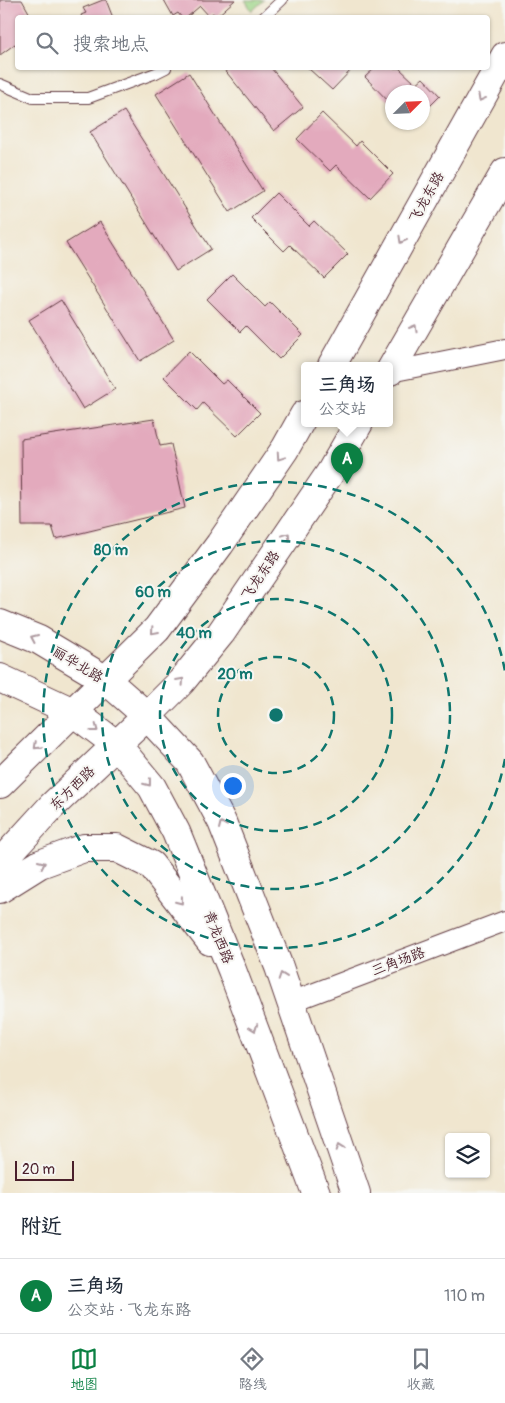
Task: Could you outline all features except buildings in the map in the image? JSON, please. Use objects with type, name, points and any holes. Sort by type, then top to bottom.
[{"type":"main road","name":"飞龙东路","points":[[334,362],[505,56]]},
{"type":"main road","points":[[393,366],[505,172]]},
{"type":"main road","points":[[0,784],[156,629],[220,544],[285,450],[301,420]]},
{"type":"main road","name":"飞龙东路","points":[[147,716],[181,682],[221,633],[330,473],[357,427]]},
{"type":"main road","name":"丽华北路","points":[[0,624],[38,640],[106,680],[147,716]]},
{"type":"main road","points":[[0,678],[72,712]]},
{"type":"main road","name":"青龙西路","points":[[72,712],[117,745],[152,787],[172,825],[232,970],[316,1193]]},
{"type":"main road","points":[[147,716],[190,762],[222,822],[279,967],[356,1193]]},
{"type":"main road","name":"东方西路","points":[[0,863],[52,806],[147,716]]},
{"type":"main road","points":[[0,890],[40,864],[84,848],[117,848],[151,865],[232,970]]},
{"type":"street","points":[[393,370],[505,349]]},
{"type":"street","name":"三角场路","points":[[291,1002],[505,921]]},
{"type":"lane","points":[[266,15],[282,0]]},
{"type":"lane","points":[[0,84],[33,98],[88,98],[161,70]]},
{"type":"green space","points":[[245,0],[264,0],[252,11]]},
{"type":"place","name":"三角场","points":[[347,484]]}]
